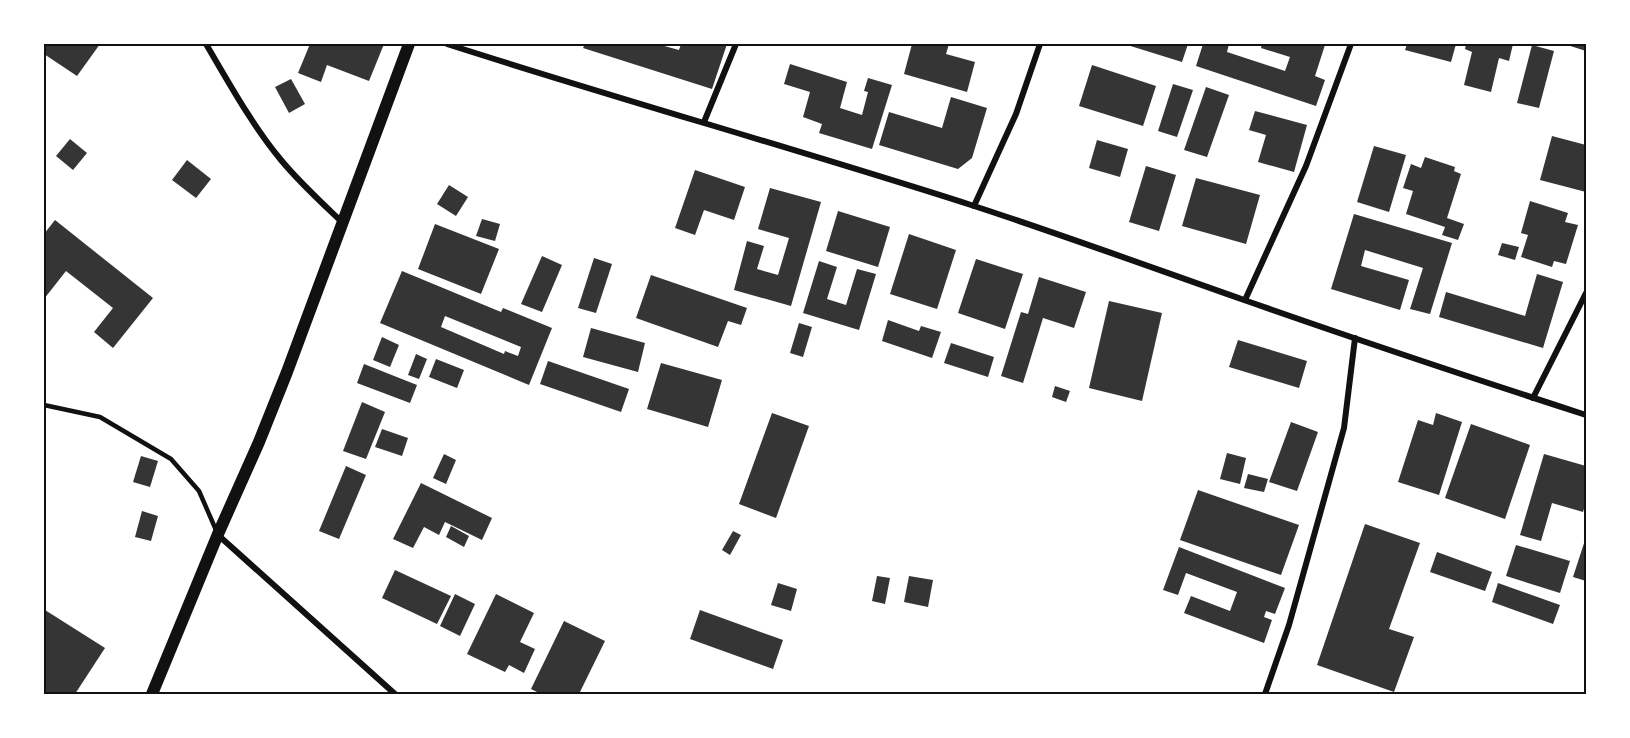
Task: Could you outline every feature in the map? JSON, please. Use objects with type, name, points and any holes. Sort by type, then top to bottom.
[{"type":"main road","points":[[152,694],[287,372],[409,44]]},
{"type":"street","points":[[206,44],[275,153],[343,223]]},
{"type":"street","points":[[447,44],[974,206],[1355,338],[1587,415]]},
{"type":"street","points":[[704,122],[736,44]]},
{"type":"street","points":[[974,206],[1016,114],[1040,44]]},
{"type":"street","points":[[1245,300],[1306,166],[1351,44]]},
{"type":"street","points":[[1533,398],[1587,293]]},
{"type":"street","points":[[1265,694],[1288,625],[1344,428],[1355,338]]},
{"type":"street","points":[[218,534],[395,694]]},
{"type":"lane","points":[[44,405],[100,417],[171,459],[199,491],[218,534]]},
{"type":"building","points":[[44,44],[100,44],[77,76],[44,54]]},
{"type":"building","points":[[310,44],[384,44],[369,81],[327,65],[321,82],[298,73]]},
{"type":"building","points":[[585,44],[657,44],[679,50],[681,44],[727,44],[712,89],[583,48]]},
{"type":"building","points":[[912,44],[949,44],[946,54],[975,62],[967,92],[904,74]]},
{"type":"building","points":[[1124,44],[1188,44],[1182,62]]},
{"type":"building","points":[[1203,44],[1229,44],[1227,52],[1285,71],[1290,57],[1261,48],[1262,44],[1325,45],[1315,76],[1325,80],[1316,106],[1196,66]]},
{"type":"building","points":[[1407,44],[1456,44],[1451,62],[1405,50]]},
{"type":"building","points":[[1466,44],[1513,44],[1509,61],[1499,58],[1491,92],[1464,85],[1472,52],[1465,49]]},
{"type":"building","points":[[1564,44],[1586,44],[1586,51]]},
{"type":"building","points":[[1532,45],[1554,51],[1539,108],[1517,103]]},
{"type":"building","points":[[790,64],[847,82],[840,108],[862,115],[868,92],[864,91],[868,78],[892,85],[872,149],[819,133],[822,124],[803,117],[810,92],[784,84]]},
{"type":"building","points":[[1092,65],[1156,86],[1143,126],[1079,106]]},
{"type":"building","points":[[291,79],[305,104],[289,113],[275,87]]},
{"type":"building","points":[[1173,84],[1193,90],[1177,137],[1158,131]]},
{"type":"building","points":[[1206,87],[1229,95],[1207,157],[1184,150]]},
{"type":"building","points":[[951,97],[987,108],[972,158],[958,169],[879,145],[889,112],[942,128]]},
{"type":"building","points":[[1255,111],[1307,125],[1294,172],[1258,162],[1266,135],[1249,130]]},
{"type":"building","points":[[1552,136],[1586,145],[1586,192],[1540,180]]},
{"type":"building","points":[[70,139],[87,153],[73,170],[56,156]]},
{"type":"building","points":[[1097,140],[1128,149],[1120,177],[1089,168]]},
{"type":"building","points":[[1374,146],[1406,155],[1389,212],[1357,202]]},
{"type":"building","points":[[1425,157],[1455,167],[1454,171],[1461,174],[1447,218],[1464,224],[1458,240],[1442,235],[1445,227],[1406,214],[1413,191],[1403,188],[1411,164],[1421,168]]},
{"type":"building","points":[[187,160],[211,179],[196,198],[172,180]]},
{"type":"building","points":[[1146,166],[1176,175],[1159,231],[1129,222]]},
{"type":"building","points":[[695,170],[745,187],[734,220],[704,210],[695,235],[675,228]]},
{"type":"building","points":[[1196,178],[1260,195],[1246,244],[1182,226]]},
{"type":"building","points":[[449,185],[468,197],[456,216],[437,204]]},
{"type":"building","points":[[770,188],[821,202],[791,306],[734,290],[747,241],[764,246],[757,269],[778,275],[789,238],[758,229]]},
{"type":"building","points":[[1530,201],[1568,213],[1565,222],[1578,225],[1566,264],[1554,261],[1552,267],[1521,257],[1528,235],[1521,233]]},
{"type":"building","points":[[838,211],[890,227],[878,267],[826,251]]},
{"type":"building","points":[[1354,214],[1452,243],[1430,314],[1410,309],[1423,268],[1365,250],[1361,266],[1409,280],[1400,310],[1331,289]]},
{"type":"building","points":[[482,219],[500,224],[495,241],[476,236]]},
{"type":"building","points":[[55,220],[153,298],[113,348],[94,332],[113,308],[66,271],[44,299],[44,234]]},
{"type":"building","points":[[435,224],[499,249],[481,294],[418,269]]},
{"type":"building","points":[[909,234],[956,250],[937,309],[890,294]]},
{"type":"building","points":[[1502,243],[1519,247],[1515,260],[1498,255]]},
{"type":"building","points":[[542,256],[562,265],[542,312],[521,304]]},
{"type":"building","points":[[594,258],[612,264],[596,313],[578,308]]},
{"type":"building","points":[[976,259],[1023,274],[1005,329],[958,313]]},
{"type":"building","points":[[819,261],[837,267],[827,299],[846,305],[857,269],[876,274],[859,330],[803,313]]},
{"type":"building","points":[[402,271],[501,312],[503,308],[552,328],[529,385],[380,323]],"holes":[[[445,316],[521,347],[518,356],[505,351],[504,354],[441,327]]]},
{"type":"building","points":[[1537,274],[1563,282],[1543,348],[1439,317],[1446,292],[1525,316]]},
{"type":"building","points":[[651,275],[747,308],[741,325],[728,321],[718,347],[636,318]]},
{"type":"building","points":[[1039,277],[1086,292],[1074,328],[1043,318],[1023,383],[1001,376],[1021,312],[1028,314]]},
{"type":"building","points":[[1109,301],[1162,313],[1142,401],[1089,388]]},
{"type":"building","points":[[888,320],[919,331],[921,326],[941,332],[932,358],[882,341]]},
{"type":"building","points":[[799,323],[812,327],[803,357],[790,353]]},
{"type":"building","points":[[591,328],[645,343],[638,372],[583,357]]},
{"type":"building","points":[[382,337],[399,345],[390,367],[373,360]]},
{"type":"building","points":[[1238,340],[1307,361],[1299,388],[1229,367]]},
{"type":"building","points":[[951,343],[994,357],[988,377],[944,363]]},
{"type":"building","points":[[416,354],[427,359],[419,379],[408,375]]},
{"type":"building","points":[[436,359],[464,370],[457,388],[429,377]]},
{"type":"building","points":[[548,361],[629,389],[621,412],[540,384]]},
{"type":"building","points":[[661,363],[722,380],[708,427],[647,409]]},
{"type":"building","points":[[364,364],[417,385],[410,403],[357,383]]},
{"type":"building","points":[[1055,386],[1070,391],[1066,402],[1052,397]]},
{"type":"building","points":[[362,402],[385,412],[366,459],[343,451]]},
{"type":"building","points":[[772,413],[809,426],[776,518],[739,504]]},
{"type":"building","points":[[1436,413],[1462,422],[1439,495],[1398,482],[1418,420],[1433,425]]},
{"type":"building","points":[[1291,422],[1318,432],[1297,491],[1269,482]]},
{"type":"building","points":[[1471,424],[1530,445],[1505,519],[1445,498]]},
{"type":"building","points":[[382,429],[408,438],[402,456],[375,447]]},
{"type":"building","points":[[1227,453],[1246,458],[1240,484],[1220,479]]},
{"type":"building","points":[[444,454],[456,460],[446,484],[433,478]]},
{"type":"building","points":[[1544,454],[1586,466],[1586,502],[1583,512],[1552,503],[1541,541],[1520,535]]},
{"type":"building","points":[[141,456],[158,461],[150,487],[133,482]]},
{"type":"building","points":[[346,466],[366,475],[339,539],[319,531]]},
{"type":"building","points":[[1248,474],[1268,479],[1264,492],[1244,488]]},
{"type":"building","points":[[421,483],[492,518],[482,540],[445,522],[439,535],[424,527],[413,548],[393,539]]},
{"type":"building","points":[[1198,490],[1299,525],[1281,575],[1180,540]]},
{"type":"building","points":[[142,511],[158,516],[151,541],[135,537]]},
{"type":"building","points":[[1365,524],[1420,543],[1389,629],[1414,637],[1394,692],[1317,665]]},
{"type":"building","points":[[451,526],[469,536],[464,547],[446,537]]},
{"type":"building","points":[[733,531],[741,535],[730,555],[722,550]]},
{"type":"building","points":[[1586,537],[1586,581],[1573,577]]},
{"type":"building","points":[[1516,545],[1570,561],[1560,593],[1506,576]]},
{"type":"building","points":[[1179,547],[1285,588],[1275,614],[1266,611],[1264,617],[1272,620],[1264,643],[1184,613],[1191,596],[1230,611],[1237,592],[1186,573],[1178,595],[1163,590]]},
{"type":"building","points":[[1437,552],[1492,572],[1485,591],[1430,572]]},
{"type":"building","points":[[395,570],[451,596],[437,624],[382,598]]},
{"type":"building","points":[[877,576],[890,578],[885,604],[872,601]]},
{"type":"building","points":[[909,576],[933,580],[928,607],[904,602]]},
{"type":"building","points":[[778,583],[797,589],[791,611],[771,605]]},
{"type":"building","points":[[1498,583],[1560,605],[1553,624],[1492,602]]},
{"type":"building","points":[[455,594],[475,604],[460,636],[440,626]]},
{"type":"building","points":[[496,594],[534,613],[520,642],[535,649],[524,673],[509,665],[505,672],[467,654]]},
{"type":"building","points":[[45,610],[105,648],[75,694],[44,694]]},
{"type":"building","points":[[700,610],[783,640],[773,669],[690,639]]},
{"type":"building","points":[[564,621],[605,641],[579,694],[541,694],[531,689]]}]
